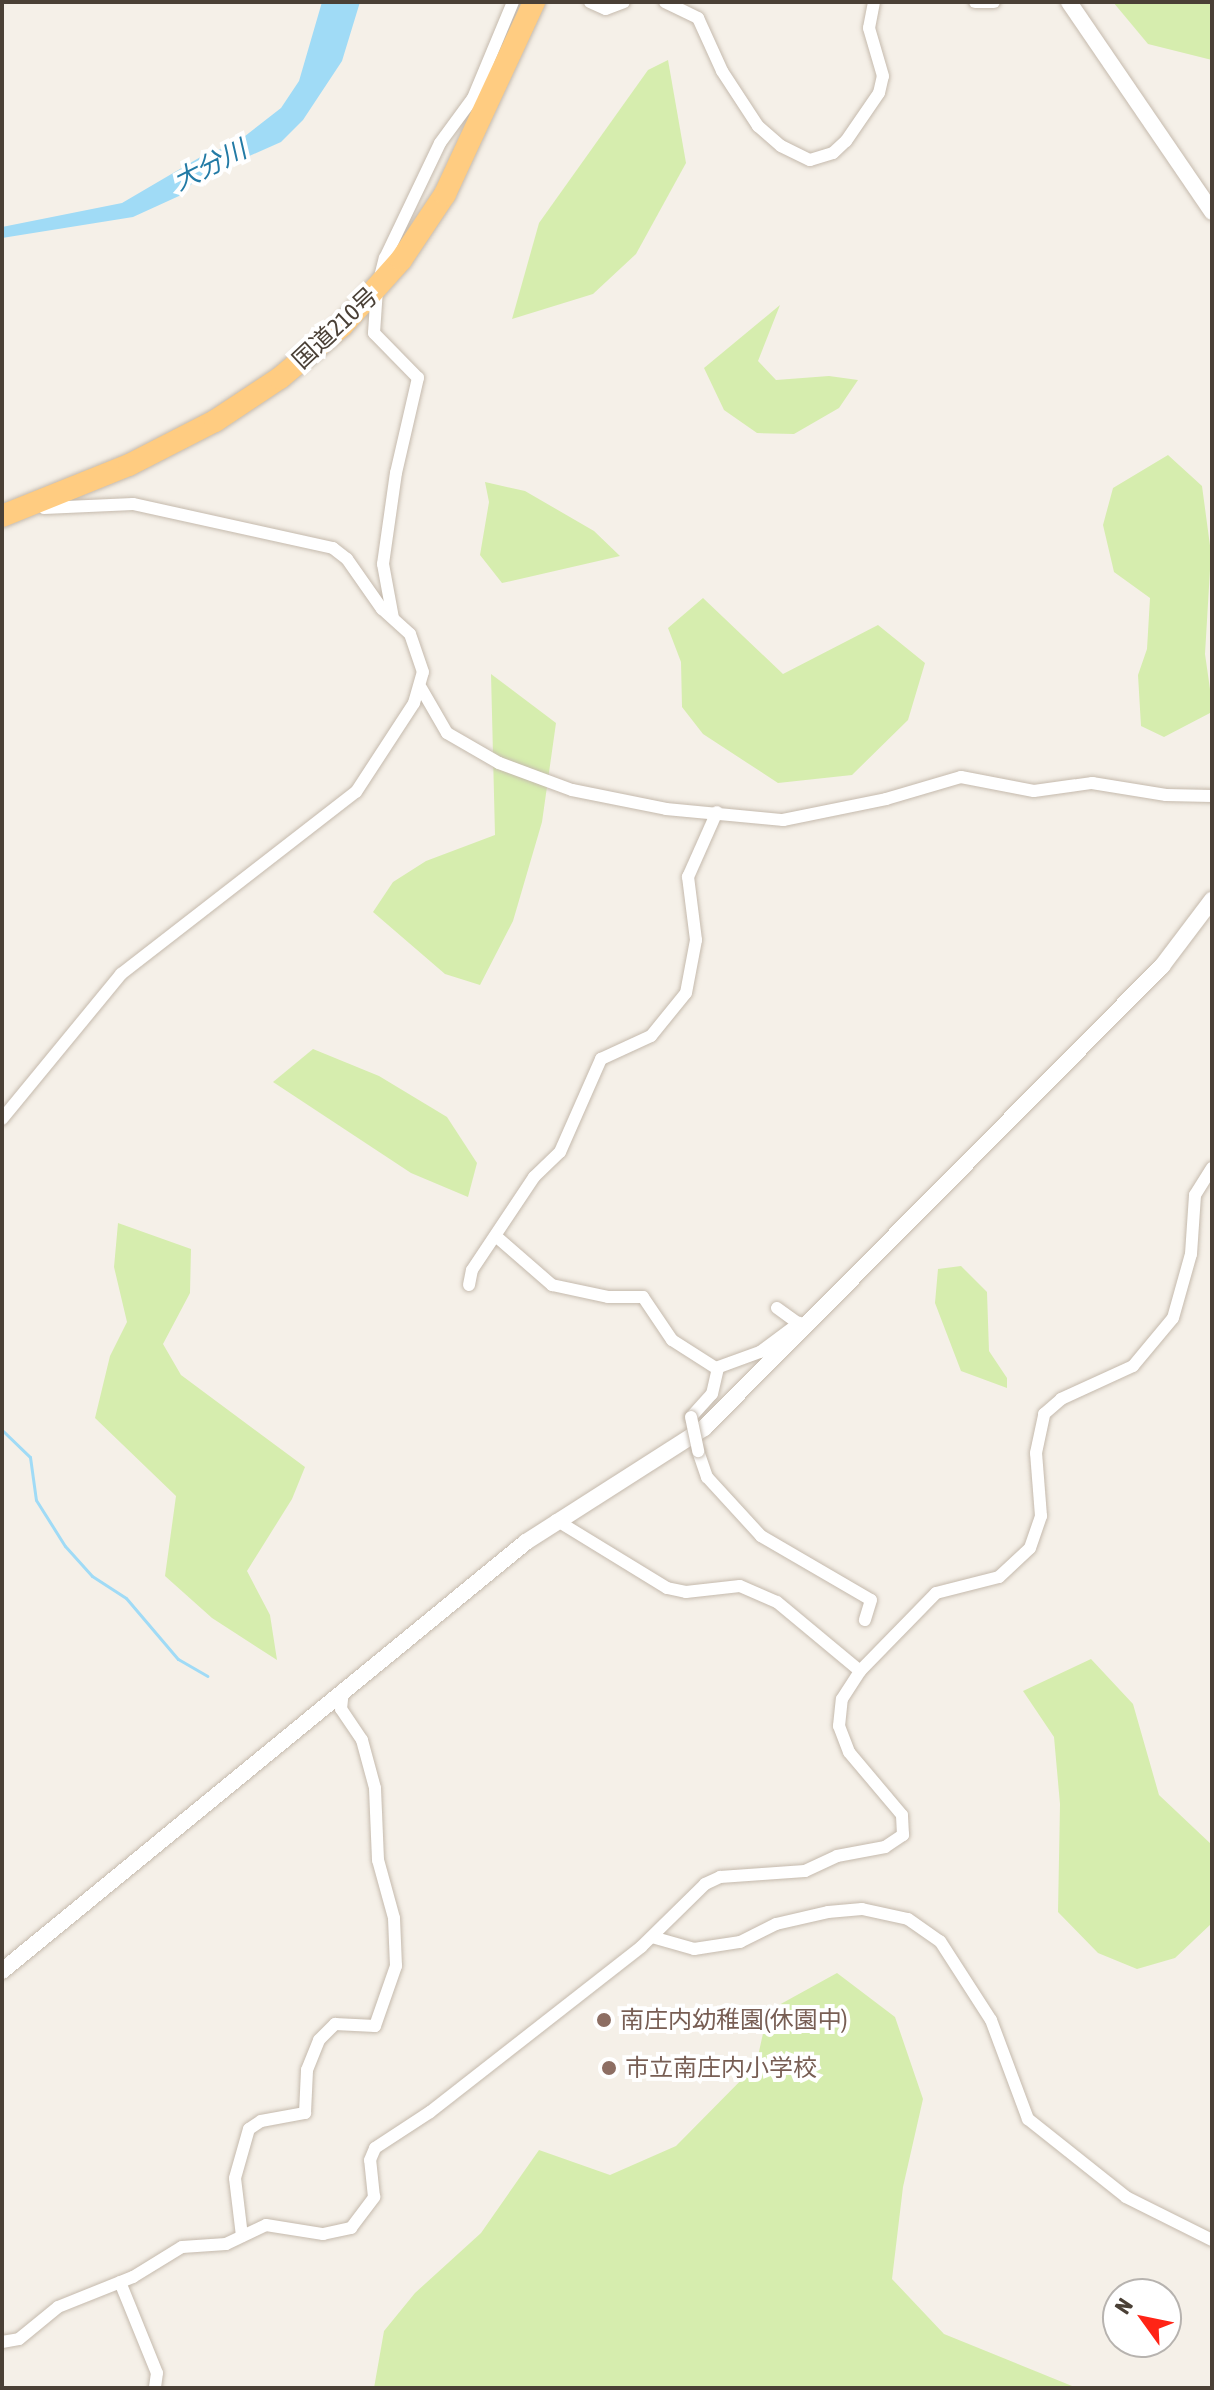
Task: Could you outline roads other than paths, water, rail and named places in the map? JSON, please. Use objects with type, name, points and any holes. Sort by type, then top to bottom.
[{"type":"highway","name":"国道210号","points":[[6,512],[129,465],[225,416],[311,353],[377,289],[445,194],[534,2]]},
{"type":"street","points":[[393,618],[383,564],[396,473],[418,378],[374,333],[377,289],[385,258],[440,143],[473,98],[513,2]]},
{"type":"street","points":[[590,2],[606,9],[624,2]]},
{"type":"street","points":[[665,2],[698,18],[758,126],[781,146],[810,160],[833,153],[846,141],[879,93],[883,76],[869,28],[874,2]]},
{"type":"street","points":[[975,2],[994,2]]},
{"type":"street","points":[[1069,2],[1212,212]]},
{"type":"street","points":[[6,512],[77,503],[133,504],[309,540],[343,555],[417,646],[421,688],[455,739],[533,777],[618,801],[794,818],[961,777],[1034,791],[1092,783],[1212,796]]},
{"type":"street","points":[[2,1119],[121,974],[350,799],[421,688]]},
{"type":"street","points":[[469,1285],[472,1270],[498,1238],[534,1177],[560,1152],[601,1059],[651,1036],[686,993],[696,940],[688,877],[717,812]]},
{"type":"street","points":[[2,1971],[556,1520],[689,1440],[1162,966],[1212,900]]},
{"type":"street","points":[[2,2342],[19,2339],[83,2294],[120,2282],[182,2247],[226,2244],[266,2225],[323,2234],[351,2228],[374,2197],[370,2160],[375,2148],[442,2103],[652,1937],[715,1878],[805,1871],[837,1856],[885,1847],[903,1835],[902,1815],[849,1752],[839,1726],[842,1699],[860,1671],[940,1590],[999,1577],[1034,1543],[1041,1505],[1037,1443],[1044,1414],[1061,1399],[1133,1366],[1169,1325],[1191,1254],[1195,1195],[1212,1168]]},
{"type":"street","points":[[498,1238],[552,1285],[608,1297],[643,1297],[672,1340],[718,1368]]},
{"type":"street","points":[[777,1308],[802,1325]]},
{"type":"street","points":[[718,1368],[760,1352],[802,1325]]},
{"type":"street","points":[[718,1368],[712,1394],[691,1417],[707,1477],[761,1536],[871,1600],[865,1620]]},
{"type":"street","points":[[556,1520],[667,1588],[686,1592],[740,1586],[777,1602],[860,1671]]},
{"type":"street","points":[[242,2236],[235,2178],[249,2129],[261,2121],[305,2113],[307,2070],[319,2040],[335,2024],[375,2026],[394,1978],[397,1945],[379,1869],[378,1805],[367,1752],[341,1709],[343,1691]]},
{"type":"street","points":[[652,1937],[694,1949],[740,1942],[776,1924],[828,1912],[862,1909],[908,1919],[940,1941],[991,2020],[1028,2119],[1126,2197],[1212,2240]]},
{"type":"street","points":[[120,2282],[157,2373],[155,2388]]},
{"type":"water","name":"大分川","points":[[322,2],[360,2],[342,61],[303,120],[281,142],[197,179],[179,196],[133,217],[2,238],[2,227],[122,203],[209,152],[231,147],[281,108],[299,81]]},
{"type":"waterway","points":[[2,1430],[30,1457],[36,1500],[65,1546],[92,1576],[126,1598],[178,1659],[208,1676]]},
{"type":"place","name":"南庄内幼稚園(休園中)","points":[[604,2020]]},
{"type":"place","name":"市立南庄内小学校","points":[[609,2068]]}]
